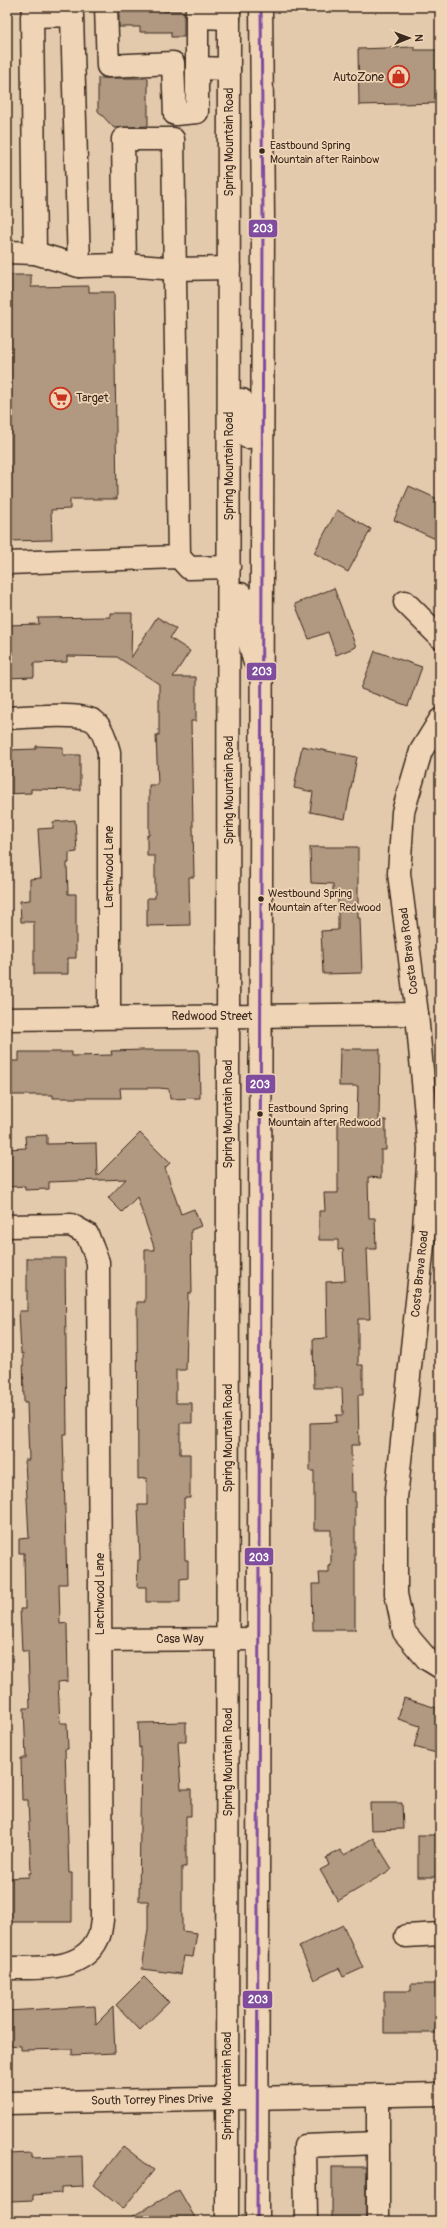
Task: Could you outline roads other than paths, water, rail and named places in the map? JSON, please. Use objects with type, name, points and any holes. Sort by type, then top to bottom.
[{"type":"main road","points":[[106,7],[108,66],[172,62],[175,114],[197,112],[197,12],[229,12]]},
{"type":"main road","points":[[257,2221],[262,689],[261,7]]},
{"type":"main road","name":"Spring Mountain Road","points":[[227,2221],[230,268],[229,12]]},
{"type":"main road","points":[[35,253],[32,16],[72,15],[79,266]]},
{"type":"main road","points":[[197,68],[229,69]]},
{"type":"main road","points":[[125,265],[123,139],[173,139],[179,557],[189,568],[229,567],[234,568],[240,574],[243,616],[262,689]]},
{"type":"main road","points":[[7,252],[35,253],[79,266],[125,265],[176,269],[230,268]]},
{"type":"main road","points":[[229,384],[242,398],[243,425],[247,437],[262,436]]},
{"type":"main road","points":[[7,563],[179,557]]},
{"type":"main road","points":[[405,602],[440,637]]},
{"type":"main road","name":"Larchwood Lane","points":[[7,718],[75,716],[94,721],[103,733],[109,752],[109,1017]]},
{"type":"main road","name":"Costa Brava Road","points":[[434,1663],[404,1632],[396,1594],[396,1498],[423,1245],[428,1149],[417,1014],[399,872],[403,812],[421,751],[440,720]]},
{"type":"main road","name":"Redwood Street","points":[[7,1019],[417,1014]]},
{"type":"main road","name":"Larchwood Lane","points":[[7,1226],[71,1225],[87,1234],[98,1262],[102,1920],[99,1938],[88,1953],[71,1963],[46,1968],[7,1968]]},
{"type":"main road","name":"Casa Way","points":[[101,1640],[259,1639]]},
{"type":"main road","points":[[406,1936],[440,1934]]},
{"type":"main road","name":"South Torrey Pines Drive","points":[[7,2103],[258,2099],[440,2094]]},
{"type":"main road","points":[[378,2095],[378,2221]]},
{"type":"main road","points":[[306,2221],[305,2146],[378,2143]]},
{"type":"place","name":"AutoZone","points":[[399,77]]},
{"type":"place","name":"Eastbound Spring Mountain after Rainbow","points":[[262,151]]},
{"type":"place","name":"Target","points":[[61,398]]},
{"type":"place","name":"Westbound Spring Mountain after Redwood","points":[[261,899]]},
{"type":"place","name":"Eastbound Spring Mountain after Redwood","points":[[260,1114]]}]
